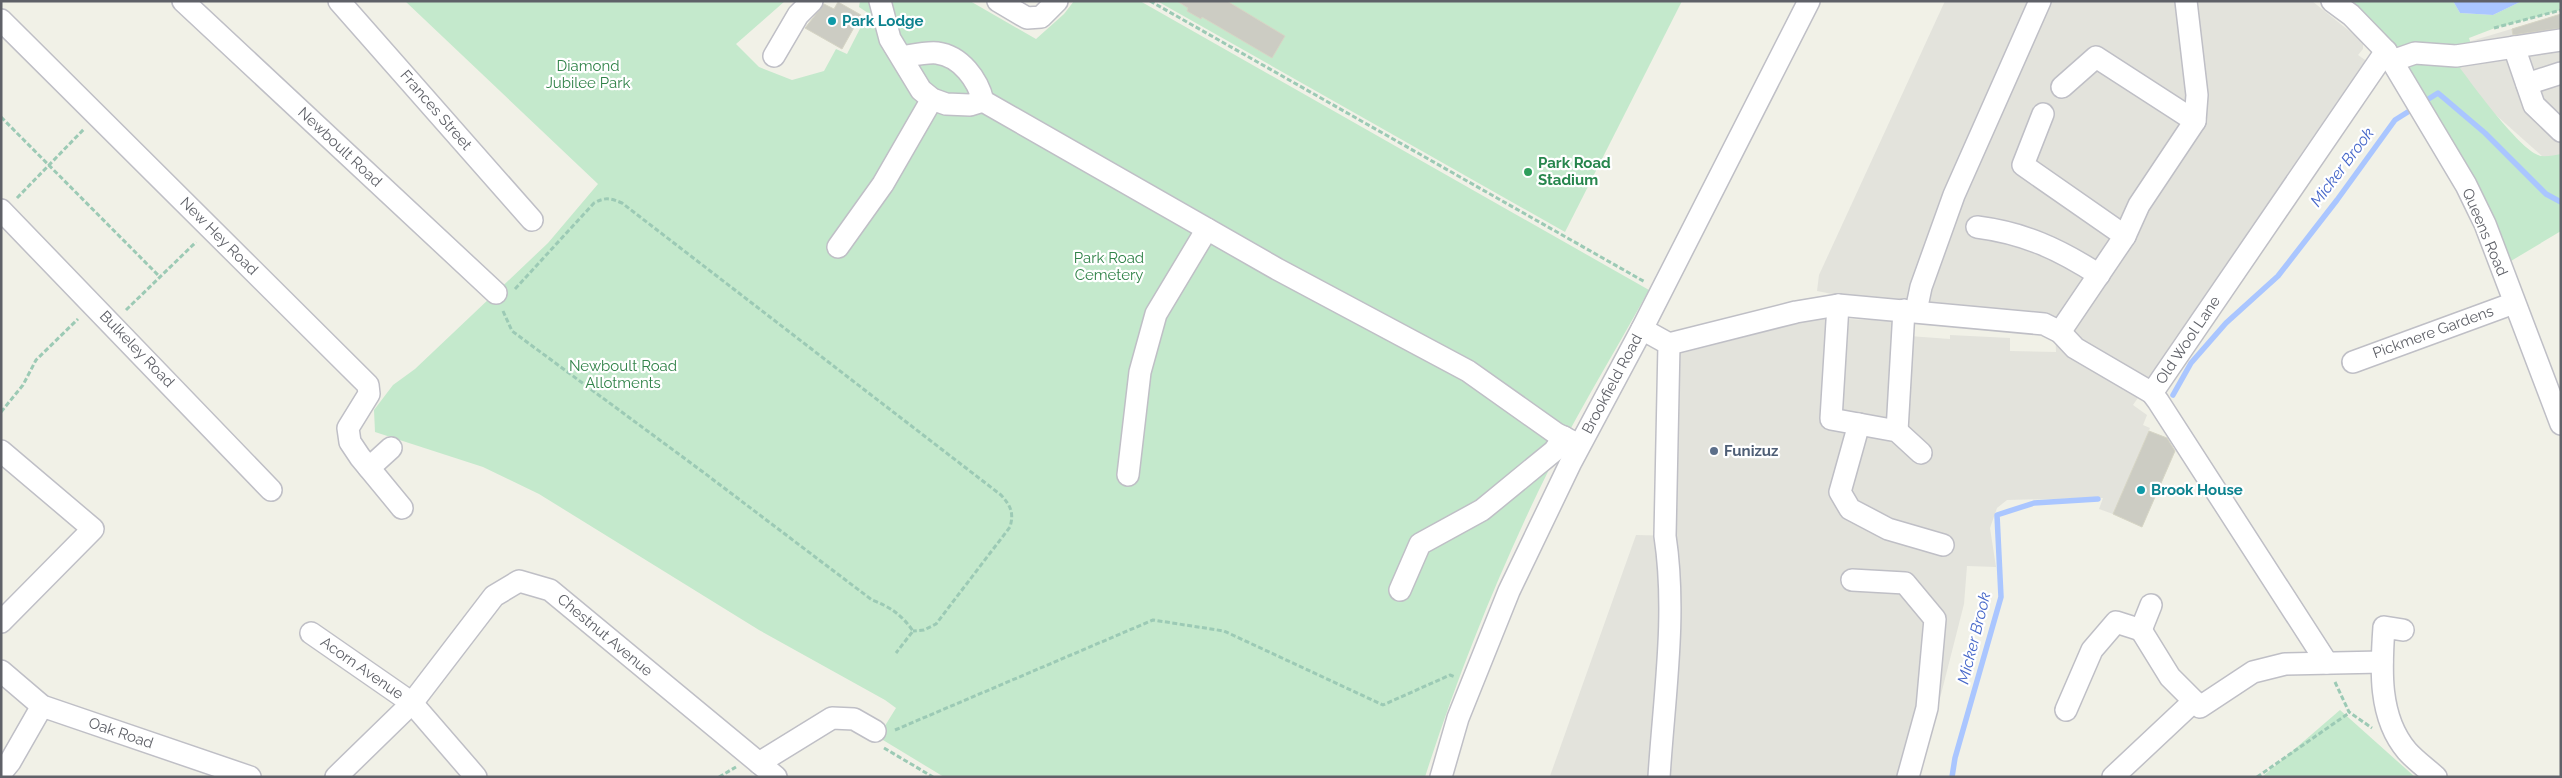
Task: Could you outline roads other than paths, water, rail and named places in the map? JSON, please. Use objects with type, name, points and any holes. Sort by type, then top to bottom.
[{"type":"street","name":"Newboult Road","points":[[183,1],[505,292]]},
{"type":"street","name":"Frances Street","points":[[339,1],[532,220]]},
{"type":"street","points":[[774,56],[798,15],[812,1]]},
{"type":"street","points":[[880,1],[890,39],[921,90],[932,99],[958,106],[983,101]]},
{"type":"street","points":[[998,1],[1027,18],[1041,17],[1057,1]]},
{"type":"street","name":"Brookfield Road","points":[[1441,777],[1458,718],[1508,591],[1571,441],[1642,329],[1809,1]]},
{"type":"street","points":[[1897,431],[1910,311],[1921,287],[1954,195],[2040,1]]},
{"type":"street","points":[[2060,332],[2125,236],[2139,205],[2195,121],[2197,95],[2186,1]]},
{"type":"street","name":"Queens Road","points":[[2332,1],[2351,15],[2389,56],[2449,154],[2485,224],[2561,424]]},
{"type":"street","name":"New Hey Road","points":[[1,20],[368,385],[370,394],[348,428],[350,442],[402,508]]},
{"type":"street","points":[[2389,56],[2415,53],[2456,56],[2561,40]]},
{"type":"street","points":[[2514,47],[2534,105],[2561,131]]},
{"type":"street","points":[[902,57],[938,53],[955,60],[975,79],[983,101],[1207,230],[1468,372],[1571,441],[1554,451],[1482,510],[1420,544],[1400,590]]},
{"type":"street","name":"Old Wool Lane","points":[[2159,402],[2389,56]]},
{"type":"street","points":[[2062,87],[2096,57],[2195,121]]},
{"type":"street","points":[[2527,84],[2561,73]]},
{"type":"street","points":[[838,247],[883,184],[932,99]]},
{"type":"street","points":[[2043,114],[2023,165],[2125,236]]},
{"type":"street","name":"Bulkeley Road","points":[[2,211],[272,490]]},
{"type":"street","points":[[1977,227],[2008,231],[2032,239],[2078,262],[2099,275]]},
{"type":"street","points":[[1128,475],[1140,372],[1156,314],[1207,230]]},
{"type":"street","name":"Pickmere Gardens","points":[[2353,362],[2514,303]]},
{"type":"street","points":[[1838,305],[1831,419],[1897,431],[1922,453]]},
{"type":"street","points":[[1642,329],[1669,344],[1796,312],[1838,305],[2044,324],[2060,332],[2075,348],[2159,402],[2327,663]]},
{"type":"street","points":[[1659,777],[1670,606],[1670,567],[1665,536],[1669,344]]},
{"type":"street","points":[[1859,424],[1840,492],[1850,509],[1888,529],[1943,545]]},
{"type":"street","points":[[369,468],[391,448]]},
{"type":"street","points":[[1,451],[94,529],[1,622]]},
{"type":"street","points":[[1852,580],[1905,583],[1935,619],[1927,708],[1908,777]]},
{"type":"street","name":"Chestnut Avenue","points":[[336,777],[412,704],[494,596],[519,581],[550,590],[776,777]]},
{"type":"street","points":[[2141,630],[2151,605]]},
{"type":"street","points":[[2066,710],[2092,650],[2116,622],[2141,630],[2170,677],[2200,707],[2253,672],[2285,664],[2382,662]]},
{"type":"street","points":[[2403,630],[2384,627],[2382,662],[2389,720],[2406,750],[2436,777]]},
{"type":"street","name":"Acorn Avenue","points":[[311,633],[412,704],[476,777]]},
{"type":"street","name":"Oak Road","points":[[1,671],[42,706],[250,777]]},
{"type":"street","points":[[2114,777],[2194,700]]},
{"type":"street","points":[[1,773],[10,762],[42,706]]},
{"type":"street","points":[[759,763],[832,718],[854,719],[882,732]]},
{"type":"water","points":[[2453,1],[2522,1],[2493,15],[2460,13]]},
{"type":"waterway","name":"Micker Brook","points":[[2173,395],[2191,363],[2226,323],[2278,276],[2337,200],[2395,120],[2438,93],[2485,133],[2546,194],[2561,202]]},
{"type":"waterway","name":"Micker Brook","points":[[1952,777],[1955,758],[2001,597],[1997,515],[2034,503],[2098,499]]},
{"type":"place","name":"Park Lodge","points":[[832,21]]},
{"type":"place","name":"Park Road Stadium","points":[[1528,172]]},
{"type":"place","name":"Funizuz","points":[[1714,451]]},
{"type":"place","name":"Brook House","points":[[2141,490]]},
{"type":"park label","name":"Diamond Jubilee Park","points":[[588,74]]},
{"type":"park label","name":"Park Road Cemetery","points":[[1109,266]]},
{"type":"park label","name":"Newboult Road Allotments","points":[[623,374]]}]
